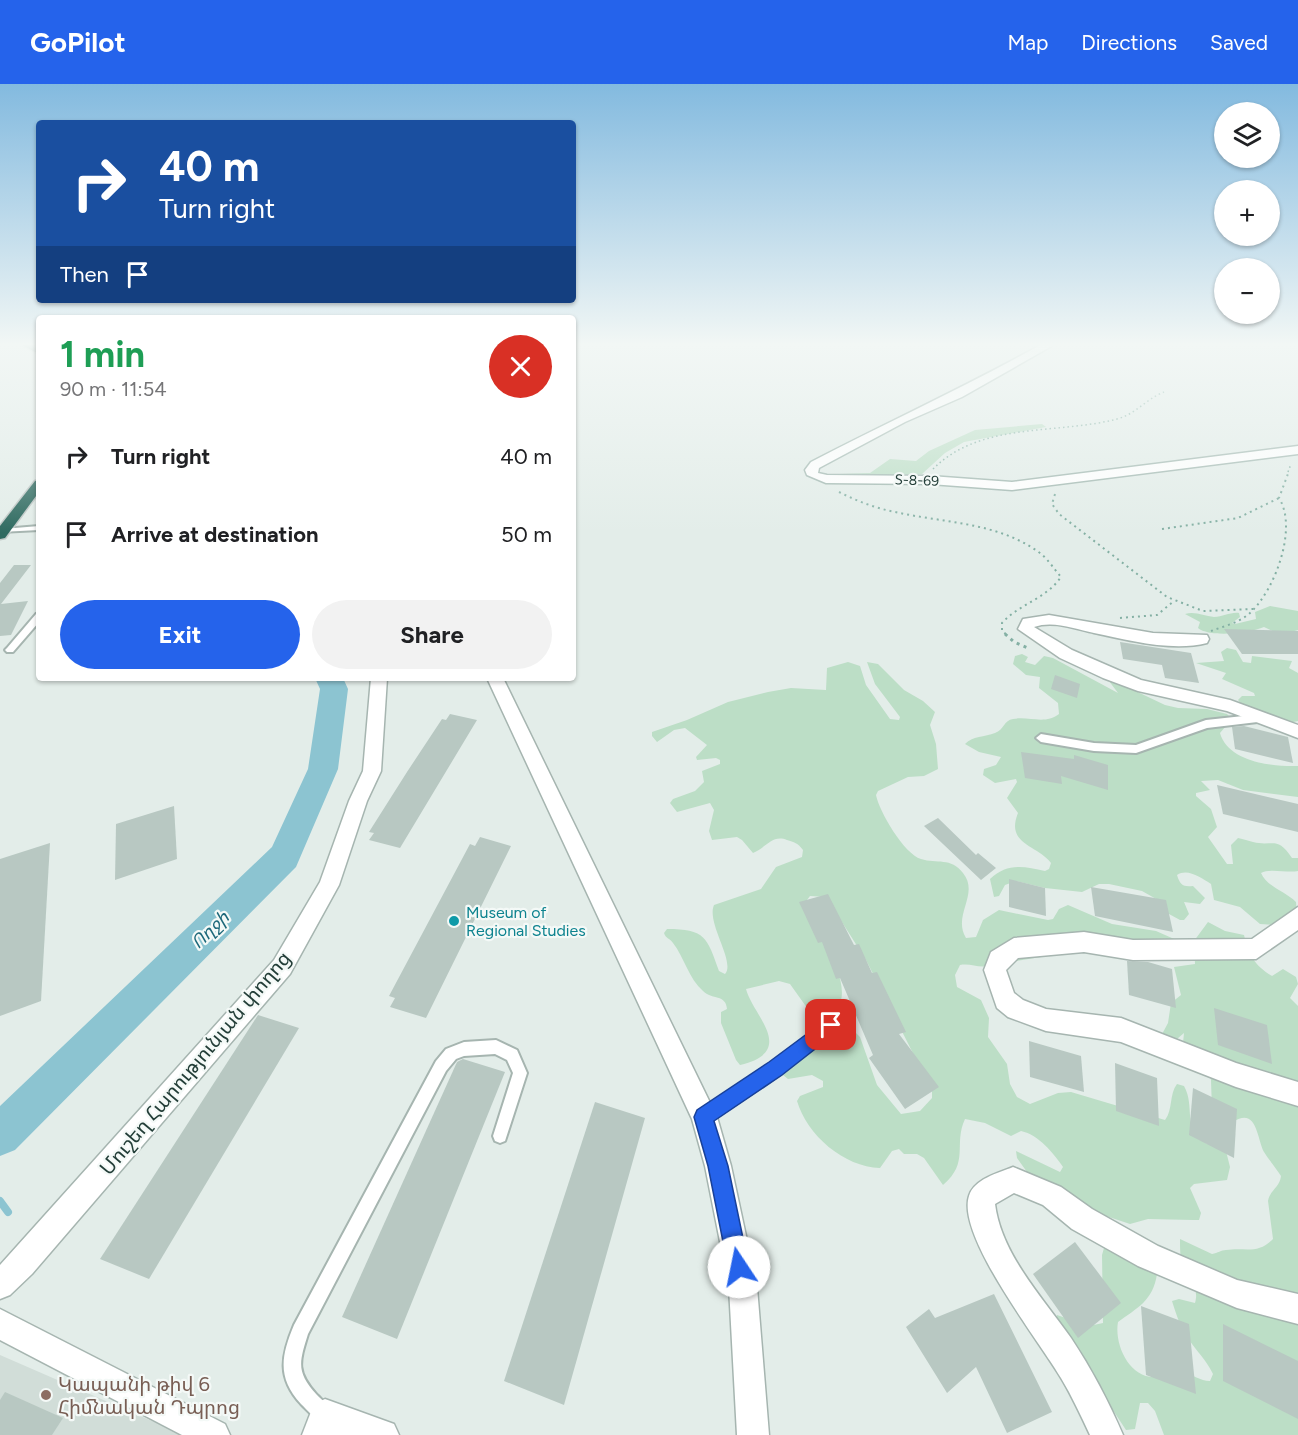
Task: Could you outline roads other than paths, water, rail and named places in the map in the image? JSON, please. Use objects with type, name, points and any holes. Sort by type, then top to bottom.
[{"type":"highway","points":[[3,528],[36,491]]},
{"type":"street","name":"Տ-8-69","points":[[935,406],[815,465],[811,470],[813,475],[826,479],[920,480],[1012,486],[1292,451]]},
{"type":"street","points":[[1201,639],[1169,639],[1104,630],[1056,618],[1028,623],[1026,629],[1066,654],[1138,685],[1196,696],[1265,718],[1298,732]]},
{"type":"street","name":"Մուշեղ Հարությունյան փողոց","points":[[0,1285],[22,1264],[282,967],[329,885],[358,801],[372,771],[376,745],[379,681]]},
{"type":"street","points":[[496,681],[704,1117],[718,1166],[742,1287],[753,1435]]},
{"type":"street","points":[[1298,917],[1256,949],[1133,950],[1084,942],[1014,948],[999,959],[994,970],[1005,1000],[1016,1009],[1046,1020],[1120,1030],[1236,1076],[1298,1094]]},
{"type":"street","points":[[1107,1435],[1072,1368],[995,1248],[980,1213],[981,1199],[989,1191],[1013,1179],[1052,1196],[1082,1219],[1148,1256],[1237,1294],[1298,1309]]},
{"type":"street","points":[[0,1324],[214,1435]]},
{"type":"street","points":[[322,1425],[383,1435]]},
{"type":"lane","points":[[3,528],[36,528]]},
{"type":"lane","points":[[10,650],[36,620]]},
{"type":"lane","points":[[1041,738],[1094,747],[1136,749],[1206,724],[1265,718]]},
{"type":"lane","points":[[704,1117],[776,1069],[831,1025]]},
{"type":"lane","points":[[322,1425],[296,1385],[290,1360],[300,1331],[441,1066],[451,1054],[464,1049],[496,1047],[512,1055],[520,1073],[500,1136]]},
{"type":"waterway","name":"Ողջի","points":[[0,1135],[284,857],[323,769],[334,689],[330,681]]},
{"type":"waterway","points":[[0,1201],[8,1212]]},
{"type":"place","name":"Museum of Regional Studies","points":[[454,921]]},
{"type":"place","name":"Կապանի թիվ 6 Հիմնական Դպրոց","points":[[46,1395]]}]
